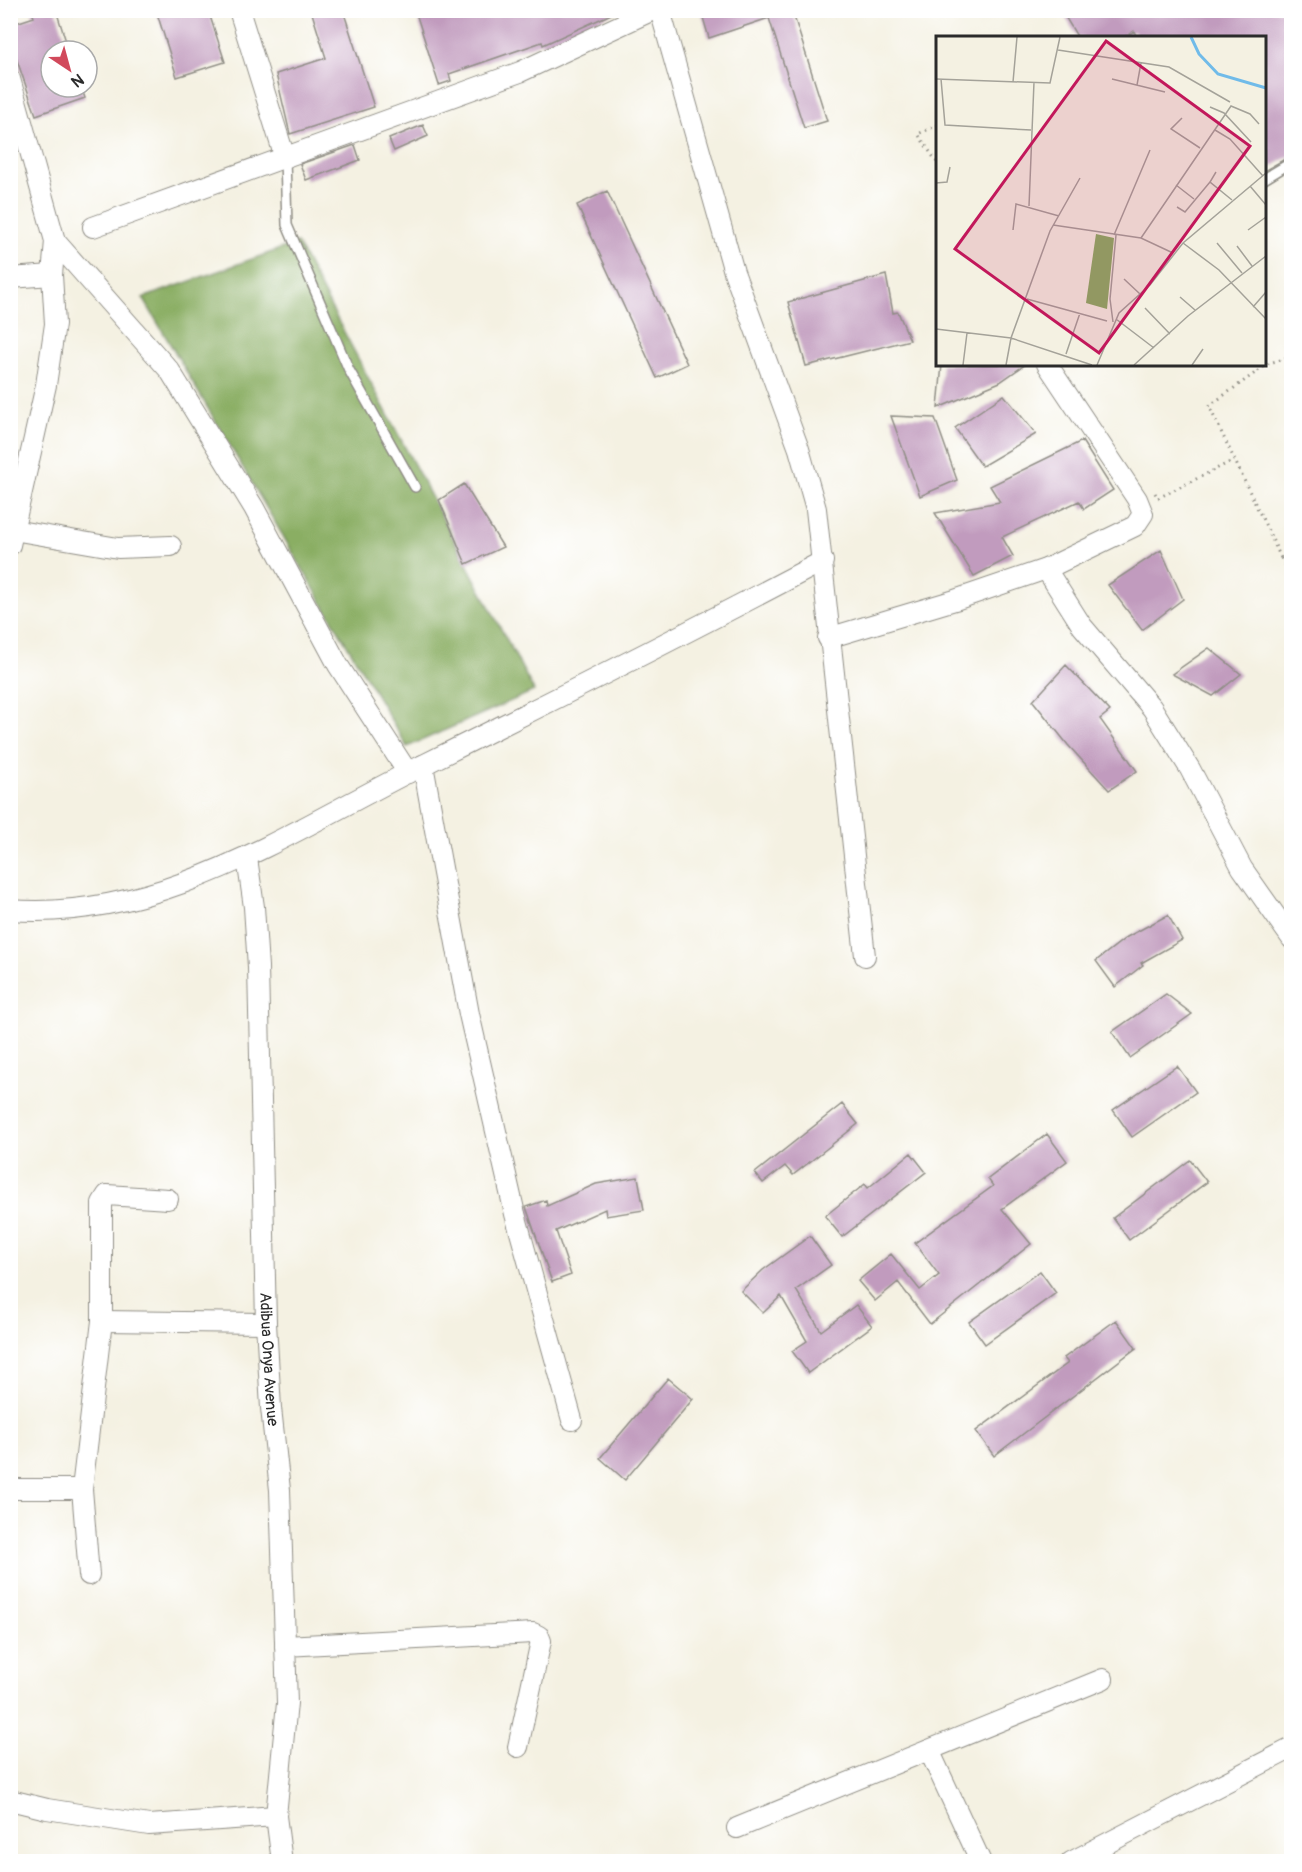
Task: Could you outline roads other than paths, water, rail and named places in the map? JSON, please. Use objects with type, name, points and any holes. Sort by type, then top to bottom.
[{"type":"street","points":[[239,10],[285,158]]},
{"type":"street","points":[[93,227],[520,72],[653,10]]},
{"type":"street","points":[[660,10],[734,272],[799,449],[816,509],[824,561],[828,638],[865,956]]},
{"type":"street","points":[[10,80],[55,241],[52,275],[55,324],[46,385],[12,538],[118,548],[171,546]]},
{"type":"street","points":[[55,241],[170,371],[254,508],[338,664],[416,769],[515,1214],[572,1420]]},
{"type":"street","points":[[10,278],[52,275]]},
{"type":"street","points":[[828,638],[955,600],[1046,569],[1135,526],[1143,514],[1137,499],[1048,366]]},
{"type":"street","points":[[10,910],[46,913],[96,908],[158,892],[247,858],[416,769],[639,659],[824,561]]},
{"type":"street","points":[[1046,569],[1082,626],[1152,708],[1190,769],[1242,868],[1292,939]]},
{"type":"street","name":"Adibua Onya Avenue","points":[[247,858],[254,907],[258,967],[266,1323],[271,1408],[280,1490],[287,1703],[276,1816],[282,1862]]},
{"type":"street","points":[[89,1575],[82,1488],[102,1321],[102,1203],[107,1196],[168,1199]]},
{"type":"street","points":[[102,1321],[266,1323]]},
{"type":"street","points":[[10,1488],[82,1488]]},
{"type":"street","points":[[285,1646],[533,1634],[540,1636],[541,1641],[519,1747]]},
{"type":"street","points":[[737,1828],[1103,1679]]},
{"type":"street","points":[[1071,1862],[1292,1748]]},
{"type":"street","points":[[929,1750],[981,1862]]},
{"type":"street","points":[[10,1800],[47,1809],[149,1825],[276,1816]]},
{"type":"lane","points":[[285,158],[287,225],[349,370],[415,487]]},
{"type":"lane","points":[[1266,178],[1292,162]]}]
